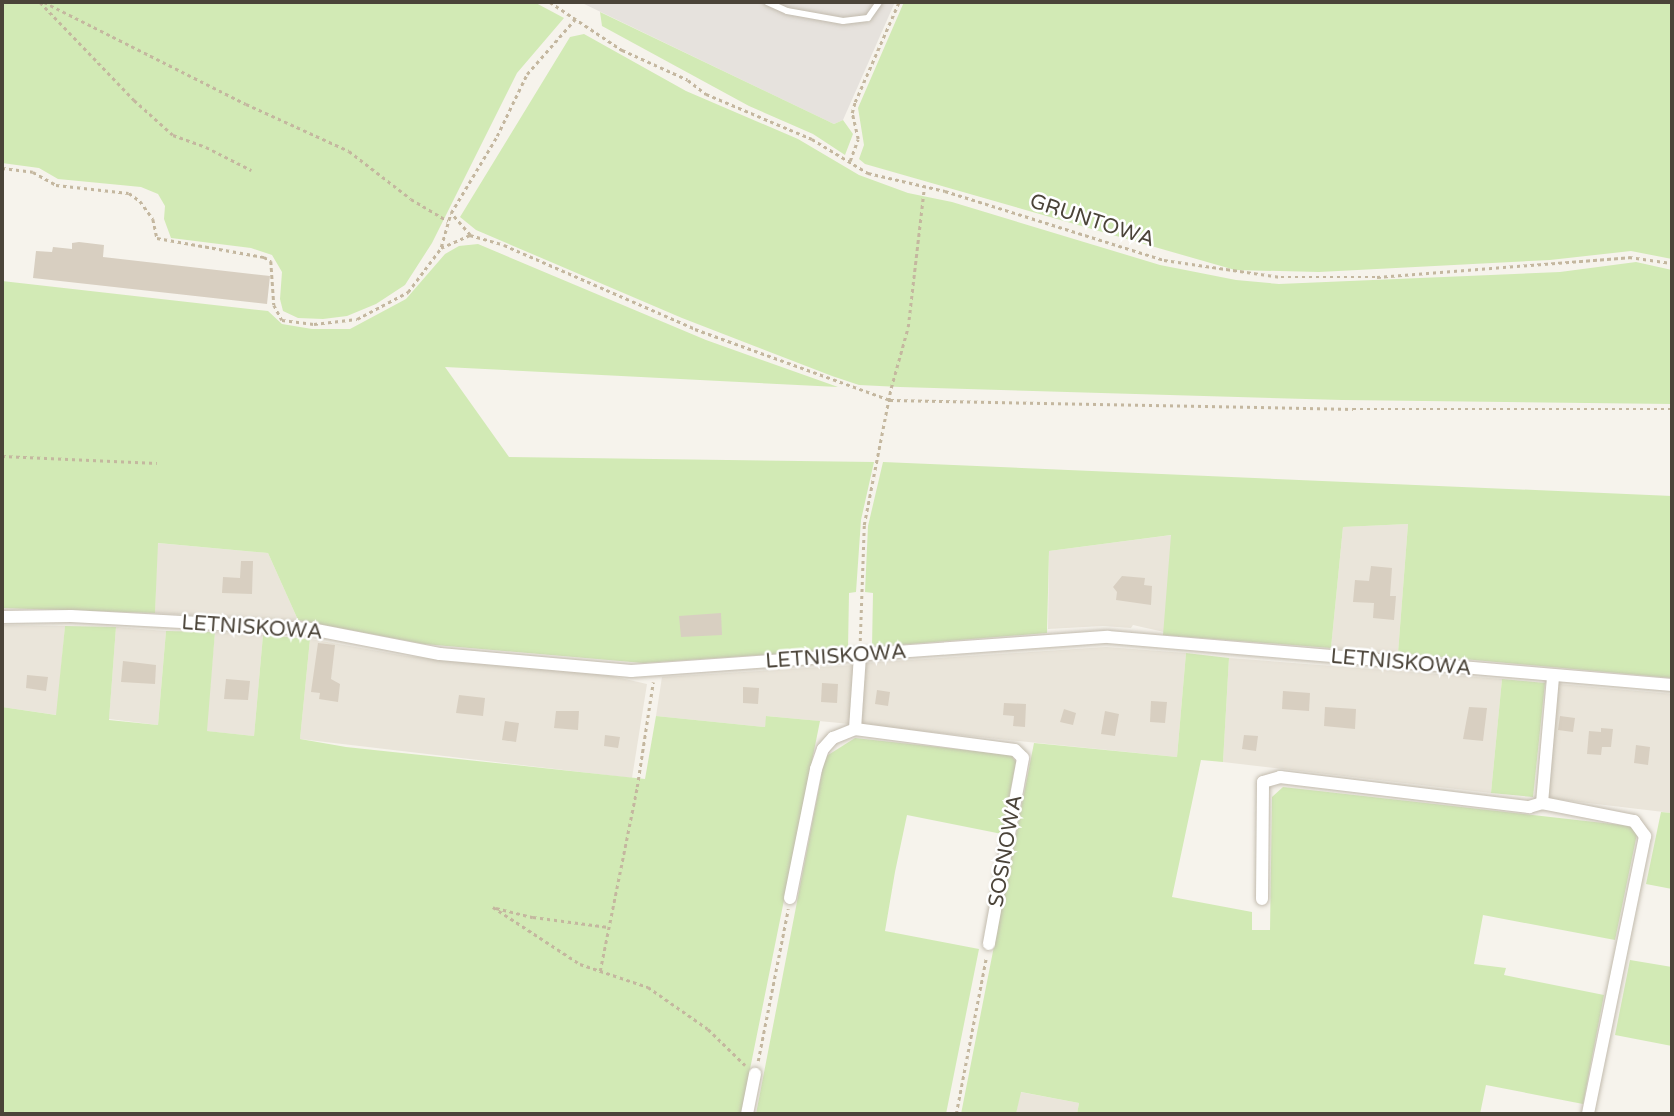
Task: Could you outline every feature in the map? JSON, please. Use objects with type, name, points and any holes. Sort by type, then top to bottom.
[{"type":"street","name":"LETNISKOWA","points":[[2,617],[71,616],[311,629],[440,654],[654,671],[1108,637],[1672,685]]},
{"type":"street","points":[[790,898],[823,749],[833,738],[855,729],[860,655]]},
{"type":"street","points":[[1542,803],[1553,676]]},
{"type":"street","name":"SOSNOWA","points":[[855,729],[1015,750],[1021,754],[989,944]]},
{"type":"street","points":[[1262,899],[1263,782],[1287,776],[1529,807],[1542,803],[1634,821],[1645,836],[1588,1114]]},
{"type":"street","points":[[747,1114],[755,1074]]},
{"type":"lane","points":[[767,2],[787,11],[844,21],[868,19],[879,2]]},
{"type":"path","points":[[42,2],[134,100],[173,135],[206,147],[251,170]]},
{"type":"path","points":[[42,2],[246,104],[349,151],[411,199],[448,221]]},
{"type":"path","name":"GRUNTOWA","points":[[550,2],[622,50],[688,80],[706,94],[812,139],[868,173],[945,191],[1164,260],[1281,276],[1377,277],[1629,257],[1672,263]]},
{"type":"path","points":[[850,161],[858,139],[852,113],[855,102],[899,2]]},
{"type":"path","points":[[2,168],[33,172],[56,185],[129,193],[153,219],[158,238],[264,257],[271,261],[274,306],[282,320],[314,324],[357,319],[408,292],[441,247],[451,213],[497,136],[527,74],[576,18]]},
{"type":"path","points":[[860,655],[864,525],[908,327],[924,188]]},
{"type":"path","points":[[451,213],[470,235],[504,245],[682,324],[890,400],[1353,409],[1672,409]]},
{"type":"path","points":[[441,247],[470,235]]},
{"type":"path","points":[[2,456],[158,463]]},
{"type":"path","points":[[600,971],[637,787],[654,671]]},
{"type":"path","points":[[755,1074],[790,898]]},
{"type":"path","points":[[608,927],[533,917],[493,907],[580,964],[648,987],[708,1029],[755,1074]]},
{"type":"path","points":[[956,1114],[989,944]]},
{"type":"shaded area","points":[[580,2],[895,2],[843,120],[834,124]]},
{"type":"shaded area","points":[[1408,524],[1398,653],[1331,648],[1343,527]]},
{"type":"shaded area","points":[[1172,535],[1164,632],[1133,625],[1131,628],[1103,626],[1048,629],[1049,551]]},
{"type":"shaded area","points":[[157,543],[268,553],[298,620],[155,613]]},
{"type":"shaded area","points":[[2,625],[65,626],[57,715],[2,707]]},
{"type":"shaded area","points":[[116,627],[166,631],[158,725],[109,719]]},
{"type":"shaded area","points":[[215,632],[263,635],[254,736],[206,731]]},
{"type":"shaded area","points":[[310,639],[406,656],[607,675],[647,684],[632,778],[300,739]]},
{"type":"shaded area","points":[[1106,647],[1186,653],[1177,757],[860,725],[865,663]]},
{"type":"shaded area","points":[[1229,658],[1502,679],[1491,793],[1223,762]]},
{"type":"shaded area","points":[[854,665],[850,724],[767,716],[765,727],[656,716],[662,677]]},
{"type":"shaded area","points":[[1558,684],[1672,694],[1672,813],[1546,798]]},
{"type":"shaded area","points":[[1020,1092],[1079,1103],[1077,1114],[1016,1114]]},
{"type":"green space","points":[[2,2],[534,2],[564,18],[517,73],[432,243],[405,285],[376,304],[347,316],[323,319],[298,318],[283,311],[280,299],[282,272],[272,255],[251,248],[171,238],[164,219],[165,206],[158,194],[141,187],[58,179],[39,168],[2,163]]},
{"type":"green space","points":[[904,2],[1672,2],[1672,259],[1631,251],[1550,260],[1319,272],[1235,270],[865,164],[859,159],[864,145],[858,108]]},
{"type":"green space","points":[[600,12],[834,124],[843,120],[853,134],[845,155],[813,134],[749,106],[602,26]]},
{"type":"green space","points":[[584,34],[686,91],[798,139],[859,175],[908,193],[952,202],[1160,265],[1236,280],[1279,284],[1560,272],[1636,262],[1672,270],[1672,404],[1342,400],[900,387],[859,385],[832,376],[682,318],[476,230],[460,217],[570,37]]},
{"type":"green space","points":[[478,244],[706,340],[838,387],[445,367],[509,457],[874,462],[861,520],[856,592],[849,593],[848,649],[643,663],[424,644],[298,620],[268,553],[158,543],[155,613],[2,608],[2,281],[268,311],[282,324],[312,329],[350,329],[406,299],[445,254],[459,246]]},
{"type":"green space","points":[[883,462],[1672,496],[1672,678],[1398,653],[1408,524],[1343,527],[1331,648],[1163,635],[1171,535],[1049,551],[1047,633],[872,647],[873,593],[865,592],[868,526]]},
{"type":"green space","points":[[65,626],[116,627],[109,720],[158,725],[166,631],[215,632],[207,731],[254,736],[263,635],[310,639],[300,739],[346,747],[645,779],[656,716],[765,727],[766,716],[820,721],[741,1114],[2,1114],[2,707],[56,715]]},
{"type":"green space","points":[[1186,653],[1229,658],[1223,762],[1201,760],[1172,897],[1252,912],[1252,930],[1270,930],[1272,797],[1283,787],[1630,826],[1637,834],[1615,940],[1483,915],[1474,964],[1506,968],[1504,975],[1604,995],[1583,1104],[1486,1085],[1480,1114],[1077,1114],[1079,1103],[1021,1092],[1016,1114],[961,1114],[1034,743],[1177,757]]},
{"type":"green space","points":[[1502,679],[1545,683],[1533,797],[1491,793]]},
{"type":"green space","points":[[855,738],[1011,755],[1016,762],[1002,834],[907,815],[895,872],[885,931],[979,949],[946,1114],[756,1114],[825,757]]},
{"type":"green space","points":[[1661,812],[1672,813],[1672,889],[1646,884]]},
{"type":"green space","points":[[1630,960],[1672,967],[1672,1046],[1615,1035]]},
{"type":"building","points":[[72,243],[104,245],[103,257],[270,276],[267,304],[33,278],[36,251],[52,252],[53,247],[72,249]]},
{"type":"building","points":[[241,561],[253,561],[252,594],[222,593],[223,577],[240,578]]},
{"type":"building","points":[[1371,566],[1392,568],[1390,596],[1396,596],[1394,620],[1373,618],[1374,603],[1353,602],[1355,580],[1369,581]]},
{"type":"building","points":[[1122,576],[1145,578],[1144,585],[1152,586],[1151,605],[1116,600],[1117,592],[1113,587]]},
{"type":"building","points":[[721,613],[722,635],[681,637],[679,616]]},
{"type":"building","points":[[318,643],[335,645],[331,679],[340,684],[338,702],[319,699],[320,693],[311,692]]},
{"type":"building","points":[[123,661],[156,665],[155,684],[121,682]]},
{"type":"building","points":[[27,675],[48,677],[46,691],[26,688]]},
{"type":"building","points":[[226,679],[250,681],[248,700],[224,699]]},
{"type":"building","points":[[822,683],[838,684],[837,703],[821,702]]},
{"type":"building","points":[[743,687],[759,688],[758,704],[743,703]]},
{"type":"building","points":[[877,690],[890,692],[888,706],[875,704]]},
{"type":"building","points":[[1283,691],[1310,693],[1309,711],[1282,709]]},
{"type":"building","points":[[459,695],[485,698],[483,716],[456,713]]},
{"type":"building","points":[[1151,701],[1167,702],[1165,723],[1150,722]]},
{"type":"building","points":[[1004,703],[1026,704],[1025,727],[1013,726],[1014,716],[1003,715]]},
{"type":"building","points":[[1325,707],[1356,709],[1355,729],[1324,726]]},
{"type":"building","points":[[1469,707],[1487,708],[1483,741],[1463,739]]},
{"type":"building","points":[[1064,709],[1076,713],[1073,725],[1060,722]]},
{"type":"building","points":[[556,711],[579,711],[578,730],[554,728]]},
{"type":"building","points":[[1105,711],[1119,714],[1115,736],[1101,734]]},
{"type":"building","points":[[1560,716],[1575,718],[1573,732],[1558,730]]},
{"type":"building","points":[[505,721],[519,723],[516,742],[502,740]]},
{"type":"building","points":[[1601,728],[1613,729],[1611,747],[1602,747],[1601,755],[1587,754],[1589,731],[1601,732]]},
{"type":"building","points":[[605,735],[620,737],[618,748],[604,746]]},
{"type":"building","points":[[1244,735],[1258,736],[1256,751],[1242,749]]},
{"type":"building","points":[[1636,745],[1650,747],[1648,765],[1634,763]]}]
